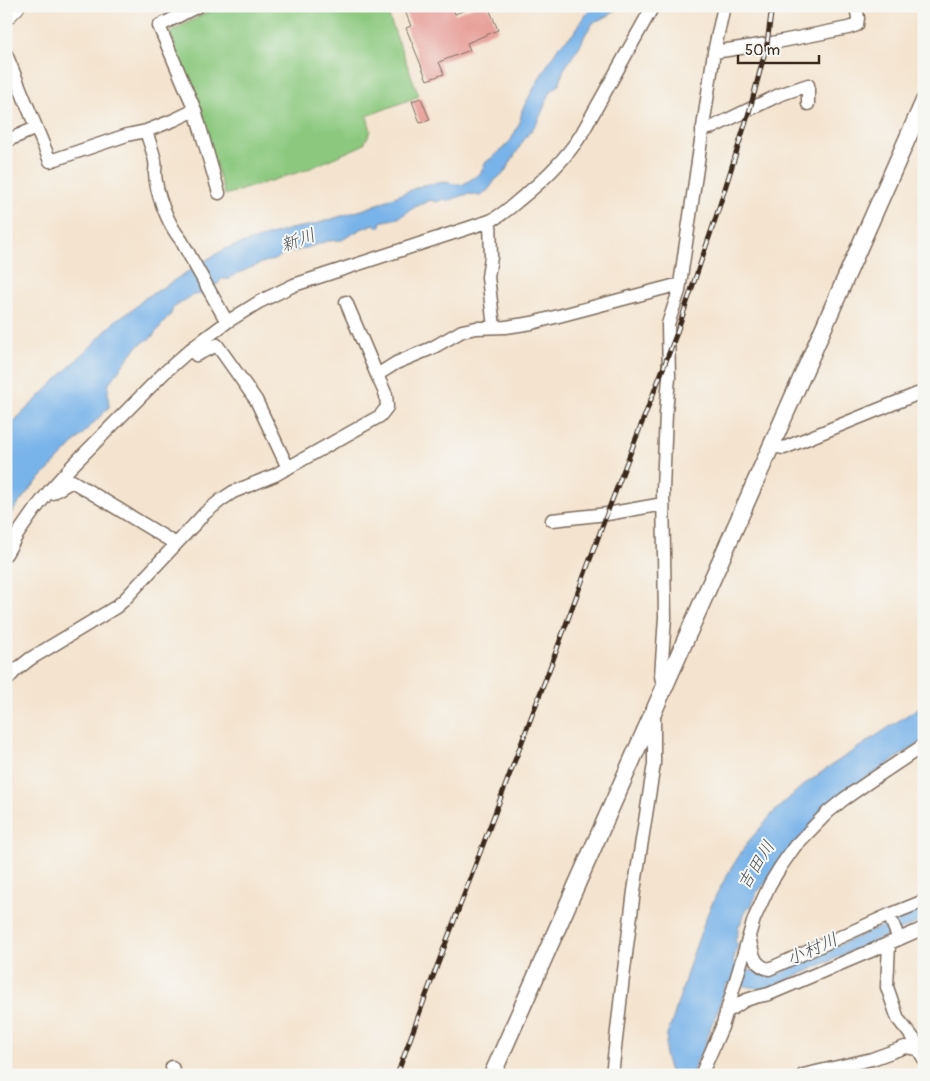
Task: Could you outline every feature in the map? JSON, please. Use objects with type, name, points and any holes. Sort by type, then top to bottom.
[{"type":"main road","points":[[6,15],[15,6]]},
{"type":"street","points":[[198,6],[159,26],[195,110],[219,193]]},
{"type":"street","points":[[6,554],[17,535],[44,498],[71,467],[164,373],[191,349],[227,322],[260,302],[294,285],[490,221],[537,186],[555,169],[581,135],[653,6]]},
{"type":"street","points":[[664,689],[661,676],[665,617],[663,504],[669,378],[668,324],[679,291],[714,52],[724,6]]},
{"type":"street","points":[[714,52],[848,28],[857,25],[856,6]]},
{"type":"street","points":[[6,54],[50,161],[127,135],[146,131],[195,110]]},
{"type":"street","points":[[702,130],[713,127],[779,95],[808,85],[808,104]]},
{"type":"street","points":[[492,1075],[924,101]]},
{"type":"street","points":[[6,141],[36,128]]},
{"type":"street","points":[[146,131],[156,164],[155,173],[160,196],[173,229],[227,322]]},
{"type":"street","points":[[490,221],[491,257],[488,277],[494,327]]},
{"type":"street","points":[[376,375],[396,363],[432,348],[462,331],[532,323],[680,284]]},
{"type":"street","points":[[6,681],[30,659],[116,607],[205,513],[221,500],[233,492],[276,475],[380,416],[387,407],[386,395],[346,302]]},
{"type":"street","points":[[191,349],[196,354],[217,345],[256,400],[288,468]]},
{"type":"street","points":[[771,446],[784,448],[917,394]]},
{"type":"street","points":[[44,498],[72,481],[176,544]]},
{"type":"street","points":[[552,520],[607,514],[663,504]]},
{"type":"street","points":[[612,1075],[634,891],[654,764],[654,713]]},
{"type":"street","points":[[701,1075],[722,1026],[754,920],[770,884],[795,846],[828,812],[844,799],[924,745]]},
{"type":"street","points":[[749,936],[756,962],[762,967],[769,968],[924,901]]},
{"type":"street","points":[[889,915],[894,941],[887,987],[898,1018],[914,1039],[921,1054]]},
{"type":"street","points":[[727,1007],[735,1008],[754,997],[769,994],[924,928]]},
{"type":"street","points":[[803,1075],[838,1071],[905,1047],[921,1054]]},
{"type":"green space","points":[[219,6],[385,6],[419,96],[367,116],[371,131],[363,145],[306,170],[225,195],[200,115],[170,32]]},
{"type":"water","name":"新川","points":[[592,6],[619,6],[610,15],[594,22],[586,33],[564,69],[559,85],[551,91],[537,123],[525,138],[504,173],[495,180],[489,189],[481,196],[468,194],[447,201],[445,199],[436,202],[431,200],[415,207],[398,218],[380,222],[381,227],[377,227],[374,224],[342,240],[327,241],[284,254],[275,260],[264,262],[234,275],[230,279],[221,279],[218,284],[203,294],[193,295],[173,308],[171,314],[152,337],[139,345],[109,383],[109,407],[29,490],[6,520],[6,429],[117,319],[132,310],[145,298],[225,249],[368,208],[423,185],[444,182],[462,185],[480,174],[486,162],[511,140],[520,122],[522,110],[540,77],[559,46],[573,34]]},
{"type":"water","name":"吉田川","points":[[924,704],[924,740],[836,799],[757,892],[751,907],[746,909],[738,927],[735,941],[738,944],[733,963],[769,976],[779,974],[800,962],[924,908],[924,920],[774,986],[763,989],[727,983],[704,1048],[696,1062],[692,1075],[671,1075],[665,1055],[667,1035],[692,957],[717,893],[747,843],[775,811],[801,787]]},
{"type":"building","points":[[403,6],[452,6],[455,14],[475,6],[488,6],[498,30],[467,43],[470,50],[439,62],[444,74],[427,80],[406,28],[411,26]]},
{"type":"building","points":[[421,98],[430,120],[420,123],[412,101]]},
{"type":"railway","points":[[397,1075],[609,508],[676,335],[750,109],[767,44],[772,6]]},
{"type":"water label","name":"小村川","points":[[812,949]]}]
